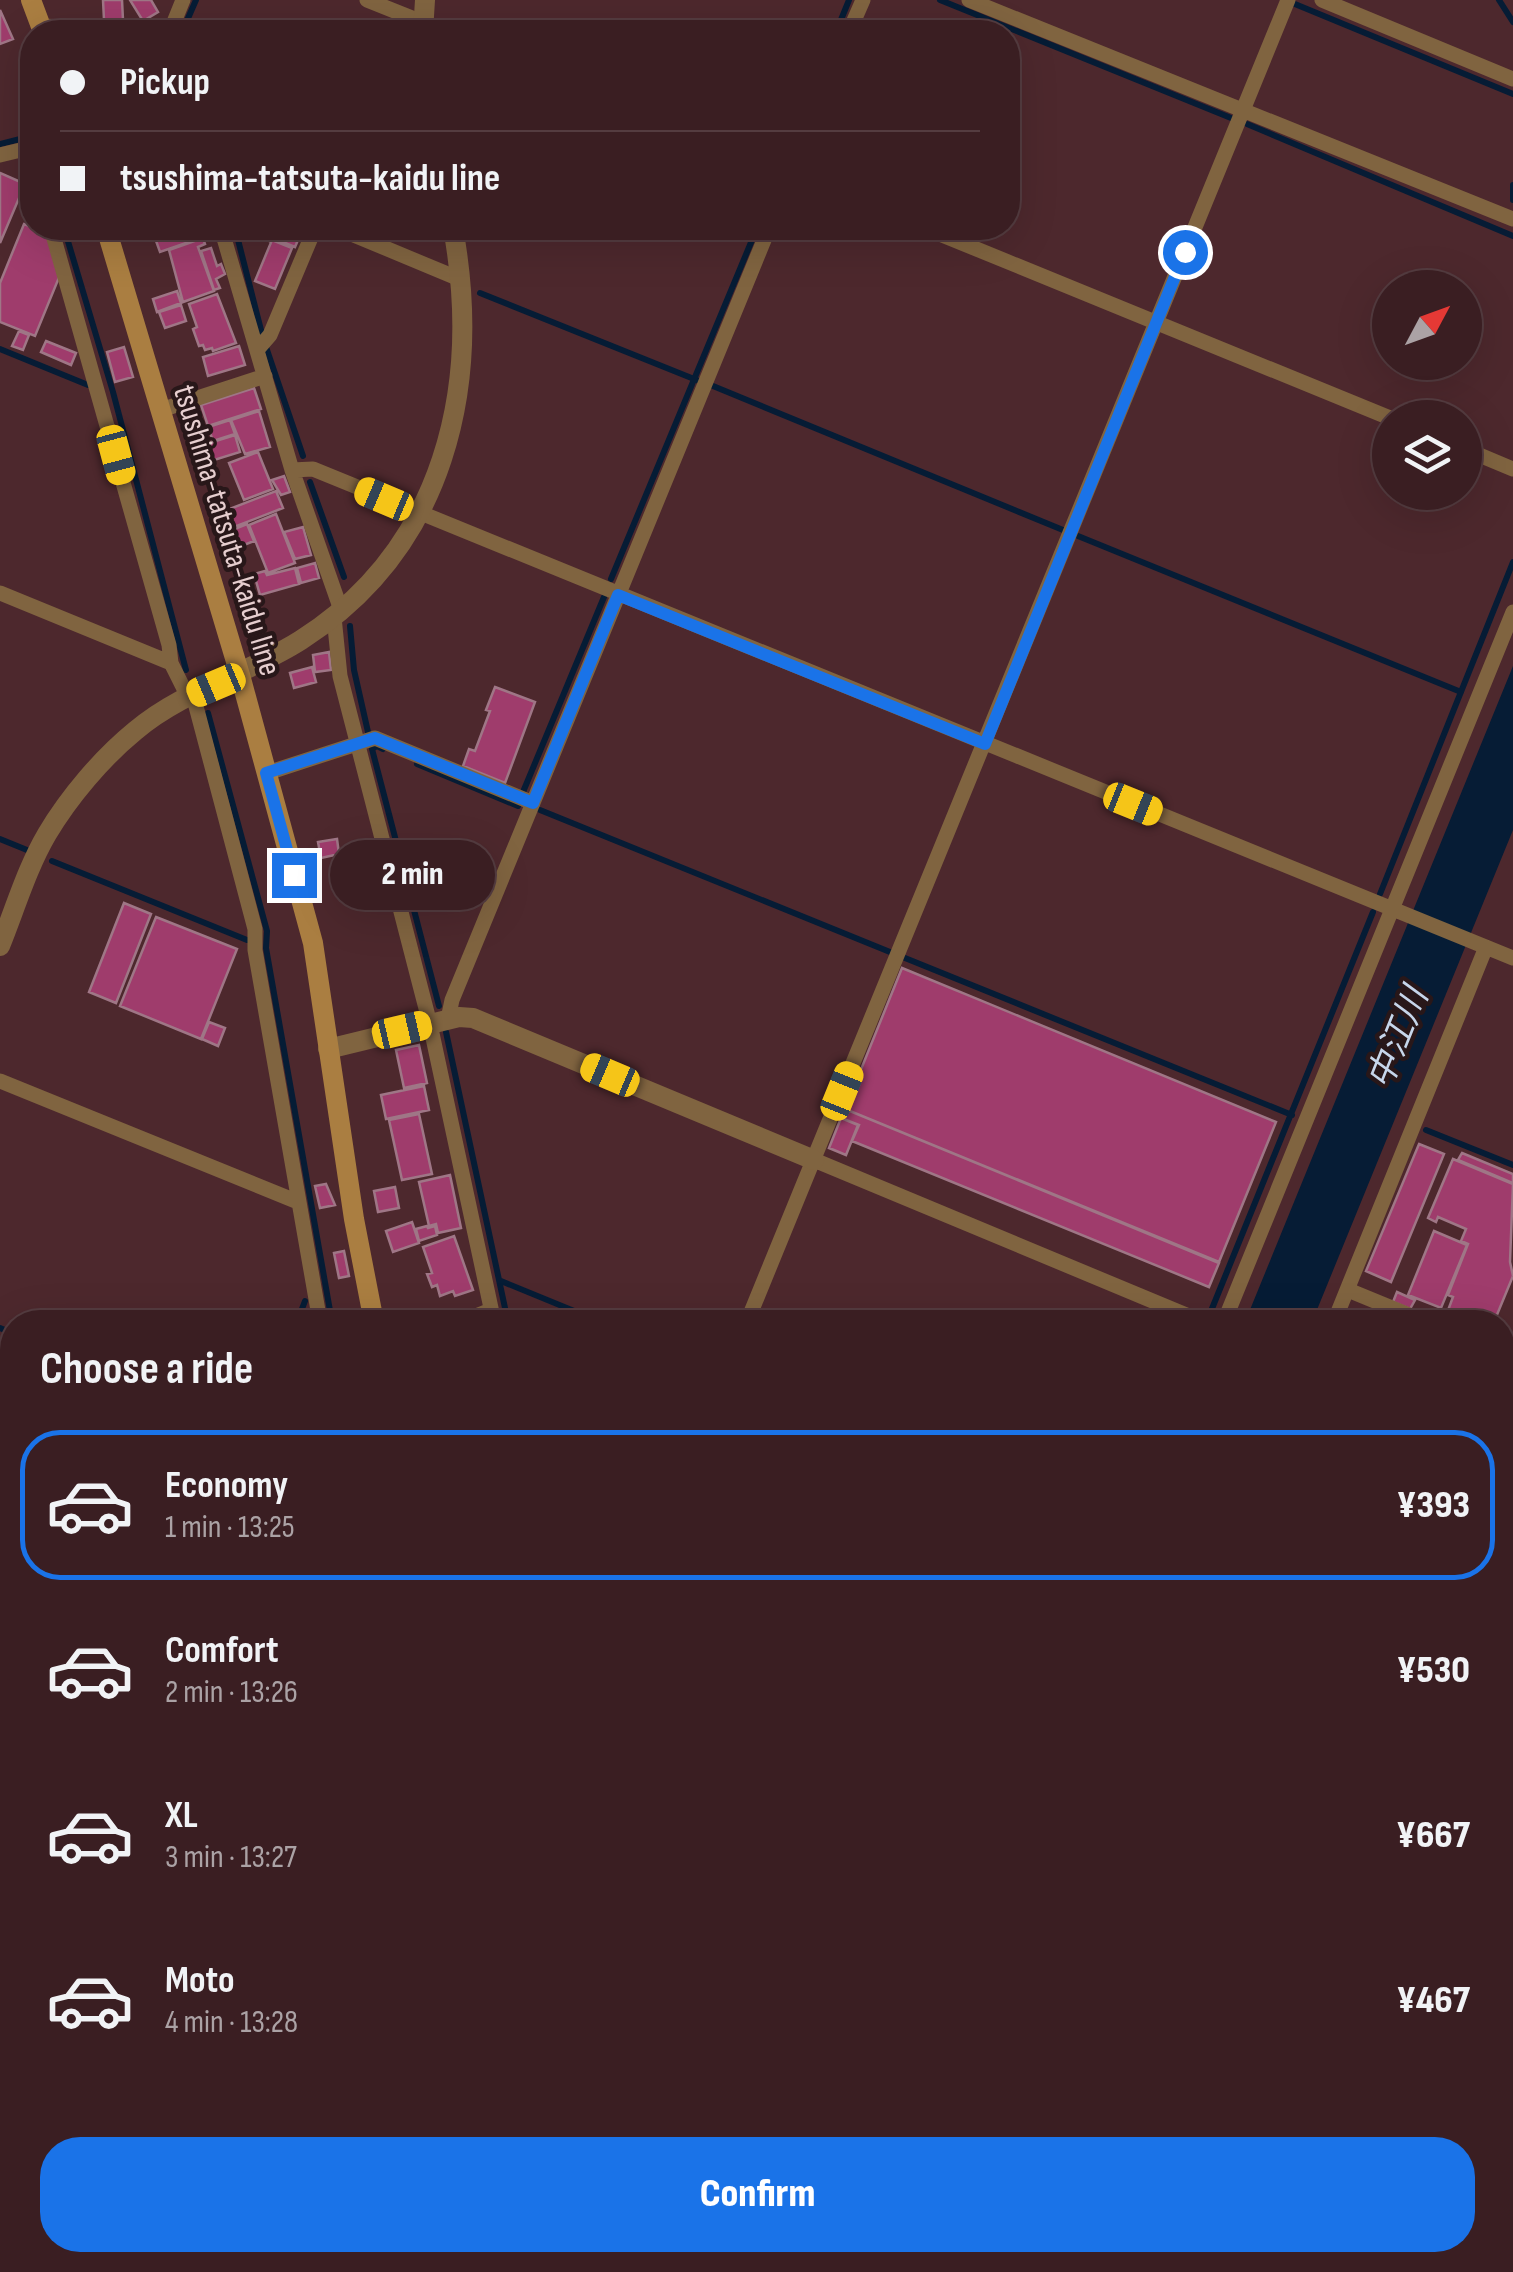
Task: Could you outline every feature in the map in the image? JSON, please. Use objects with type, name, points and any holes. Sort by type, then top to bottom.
[{"type":"main road","name":"tsushima-tatsuta-kaidu line","points":[[110,240],[240,674],[313,942],[354,1219],[372,1310]]},
{"type":"street","points":[[367,0],[407,20]]},
{"type":"street","points":[[969,0],[1018,20]]},
{"type":"street","points":[[1322,0],[1513,79]]},
{"type":"street","points":[[752,1310],[1286,4]]},
{"type":"street","points":[[1020,21],[1513,219]]},
{"type":"street","points":[[55,240],[171,663],[190,696],[255,929],[255,950],[315,1310]]},
{"type":"street","points":[[225,240],[337,614],[340,676],[439,1022],[491,1310]]},
{"type":"street","points":[[257,350],[270,335],[310,240]]},
{"type":"street","points":[[366,240],[462,280]]},
{"type":"street","points":[[0,946],[46,835],[86,780],[136,730],[190,696],[240,674],[300,640],[337,614],[389,559],[419,514],[445,456],[460,386],[462,280],[455,240]]},
{"type":"street","points":[[439,1022],[452,1000],[764,240]]},
{"type":"street","points":[[954,240],[1372,411]]},
{"type":"street","points":[[161,410],[265,376]]},
{"type":"street","points":[[1482,456],[1513,469]]},
{"type":"street","points":[[292,470],[313,469],[1513,958]]},
{"type":"street","points":[[0,592],[171,663]]},
{"type":"street","points":[[1229,1310],[1398,912],[1513,612]]},
{"type":"street","points":[[266,773],[375,738],[533,803]]},
{"type":"street","points":[[1339,1310],[1480,944]]},
{"type":"street","points":[[328,1049],[439,1022],[473,1018],[1174,1310]]},
{"type":"street","points":[[0,1081],[298,1202]]},
{"type":"street","points":[[1348,1290],[1397,1310]]},
{"type":"water","name":"中江川","points":[[1513,666],[1513,830],[1317,1310],[1250,1310]]},
{"type":"building","points":[[103,0],[122,0],[123,20],[104,20]]},
{"type":"building","points":[[130,0],[151,0],[158,12],[142,20]]},
{"type":"building","points":[[0,10],[13,39],[0,44]]},
{"type":"building","points":[[0,173],[20,182],[20,196],[0,243]]},
{"type":"building","points":[[20,234],[20,240],[50,240],[60,275],[35,336],[0,322],[0,283]]},
{"type":"building","points":[[156,240],[188,240],[189,242],[160,252]]},
{"type":"building","points":[[204,240],[205,244],[198,247],[214,291],[183,302],[169,250]]},
{"type":"building","points":[[272,240],[292,248],[275,289],[255,281]]},
{"type":"building","points":[[278,240],[298,240],[295,247]]},
{"type":"building","points":[[211,248],[217,266],[221,264],[225,274],[216,279],[220,288],[214,290],[201,251]]},
{"type":"building","points":[[177,291],[181,303],[157,312],[153,299]]},
{"type":"building","points":[[217,294],[236,343],[205,350],[203,345],[199,346],[193,329],[197,327],[189,304]]},
{"type":"building","points":[[181,305],[186,321],[165,328],[159,312]]},
{"type":"building","points":[[19,331],[29,335],[23,350],[12,346]]},
{"type":"building","points":[[46,341],[76,353],[71,365],[41,352]]},
{"type":"building","points":[[239,346],[245,365],[208,376],[203,357]]},
{"type":"building","points":[[124,347],[133,377],[115,382],[107,352]]},
{"type":"building","points":[[254,388],[261,409],[208,426],[201,405]]},
{"type":"building","points":[[259,411],[270,447],[245,454],[231,420]]},
{"type":"building","points":[[230,420],[235,434],[213,441],[208,427]]},
{"type":"building","points":[[235,435],[240,452],[211,461],[206,444]]},
{"type":"building","points":[[258,452],[273,489],[244,500],[229,463]]},
{"type":"building","points":[[284,476],[290,492],[281,495],[272,480]]},
{"type":"building","points":[[276,491],[283,508],[234,527],[227,510]]},
{"type":"building","points":[[276,514],[295,563],[268,573],[249,525]]},
{"type":"building","points":[[247,524],[254,541],[229,551],[222,534]]},
{"type":"building","points":[[303,527],[311,555],[295,559],[284,532]]},
{"type":"building","points":[[315,563],[319,578],[301,583],[297,568]]},
{"type":"building","points":[[295,568],[299,584],[260,595],[254,574]]},
{"type":"building","points":[[329,652],[331,670],[315,672],[313,655]]},
{"type":"building","points":[[312,667],[316,682],[294,688],[290,673]]},
{"type":"building","points":[[495,687],[535,702],[505,783],[463,766],[469,749],[475,751]]},
{"type":"building","points":[[337,839],[339,854],[321,858],[318,842]]},
{"type":"building","points":[[124,903],[151,914],[116,1003],[89,992]]},
{"type":"building","points":[[156,917],[237,949],[201,1039],[120,1006]]},
{"type":"building","points":[[902,968],[1276,1122],[1219,1262],[845,1109]]},
{"type":"building","points":[[209,1022],[225,1028],[218,1046],[202,1039]]},
{"type":"building","points":[[419,1045],[427,1083],[404,1088],[396,1050]]},
{"type":"building","points":[[424,1086],[429,1110],[386,1119],[381,1095]]},
{"type":"building","points":[[845,1109],[1219,1263],[1209,1287],[852,1141],[859,1125],[841,1118]]},
{"type":"building","points":[[419,1114],[432,1174],[402,1180],[389,1120]]},
{"type":"building","points":[[841,1118],[858,1125],[846,1155],[829,1148]]},
{"type":"building","points":[[1419,1144],[1444,1154],[1391,1282],[1366,1271]]},
{"type":"building","points":[[1462,1153],[1513,1174],[1513,1183],[1458,1160]]},
{"type":"building","points":[[1453,1159],[1513,1184],[1513,1276],[1499,1310],[1448,1310],[1453,1297],[1448,1295],[1468,1244],[1461,1241],[1466,1229],[1438,1217],[1436,1222],[1428,1218]]},
{"type":"building","points":[[450,1175],[461,1228],[438,1233],[436,1224],[429,1226],[419,1182]]},
{"type":"building","points":[[326,1184],[335,1205],[320,1208],[315,1186]]},
{"type":"building","points":[[395,1187],[399,1208],[378,1212],[374,1191]]},
{"type":"building","points":[[412,1222],[419,1243],[393,1252],[386,1231]]},
{"type":"building","points":[[435,1226],[437,1235],[419,1241],[416,1229]]},
{"type":"building","points":[[1434,1231],[1467,1245],[1441,1308],[1408,1295]]},
{"type":"building","points":[[454,1236],[473,1290],[440,1296],[437,1285],[432,1287],[427,1274],[432,1273],[423,1247]]},
{"type":"building","points":[[344,1251],[349,1276],[339,1278],[334,1253]]},
{"type":"building","points":[[1397,1292],[1415,1300],[1410,1309],[1393,1302]]},
{"type":"waterway","points":[[187,20],[196,0]]},
{"type":"waterway","points":[[841,20],[849,0]]},
{"type":"waterway","points":[[940,0],[989,20]]},
{"type":"waterway","points":[[1499,0],[1513,22]]},
{"type":"waterway","points":[[1290,2],[1513,94]]},
{"type":"waterway","points":[[1020,32],[1231,118]]},
{"type":"waterway","points":[[1247,124],[1513,236]]},
{"type":"waterway","points":[[0,144],[20,139]]},
{"type":"waterway","points":[[1513,185],[1513,200]]},
{"type":"waterway","points":[[68,240],[113,392],[186,670]]},
{"type":"waterway","points":[[238,240],[262,334]]},
{"type":"waterway","points":[[611,579],[752,240]]},
{"type":"waterway","points":[[480,293],[699,381]]},
{"type":"waterway","points":[[266,347],[303,456]]},
{"type":"waterway","points":[[0,349],[88,385]]},
{"type":"waterway","points":[[713,386],[1063,530]]},
{"type":"waterway","points":[[310,482],[344,577]]},
{"type":"waterway","points":[[1078,536],[1461,692]]},
{"type":"waterway","points":[[1380,894],[1513,562]]},
{"type":"waterway","points":[[523,792],[604,597]]},
{"type":"waterway","points":[[350,626],[354,670],[368,732]]},
{"type":"waterway","points":[[208,713],[267,931],[266,948],[330,1310]]},
{"type":"waterway","points":[[383,749],[372,749],[439,1006]]},
{"type":"waterway","points":[[417,764],[518,806]]},
{"type":"waterway","points":[[540,810],[890,952]]},
{"type":"waterway","points":[[0,839],[27,850]]},
{"type":"waterway","points":[[52,861],[247,940]]},
{"type":"waterway","points":[[1211,1310],[1373,912]]},
{"type":"waterway","points":[[905,958],[1292,1115]]},
{"type":"waterway","points":[[446,1032],[505,1310]]},
{"type":"waterway","points":[[1426,1130],[1513,1165]]},
{"type":"waterway","points":[[501,1281],[572,1310]]},
{"type":"waterway","points":[[302,1310],[305,1301]]},
{"type":"route","points":[[294,875],[266,773],[375,738],[533,803],[618,595],[985,744],[1185,252]]}]
